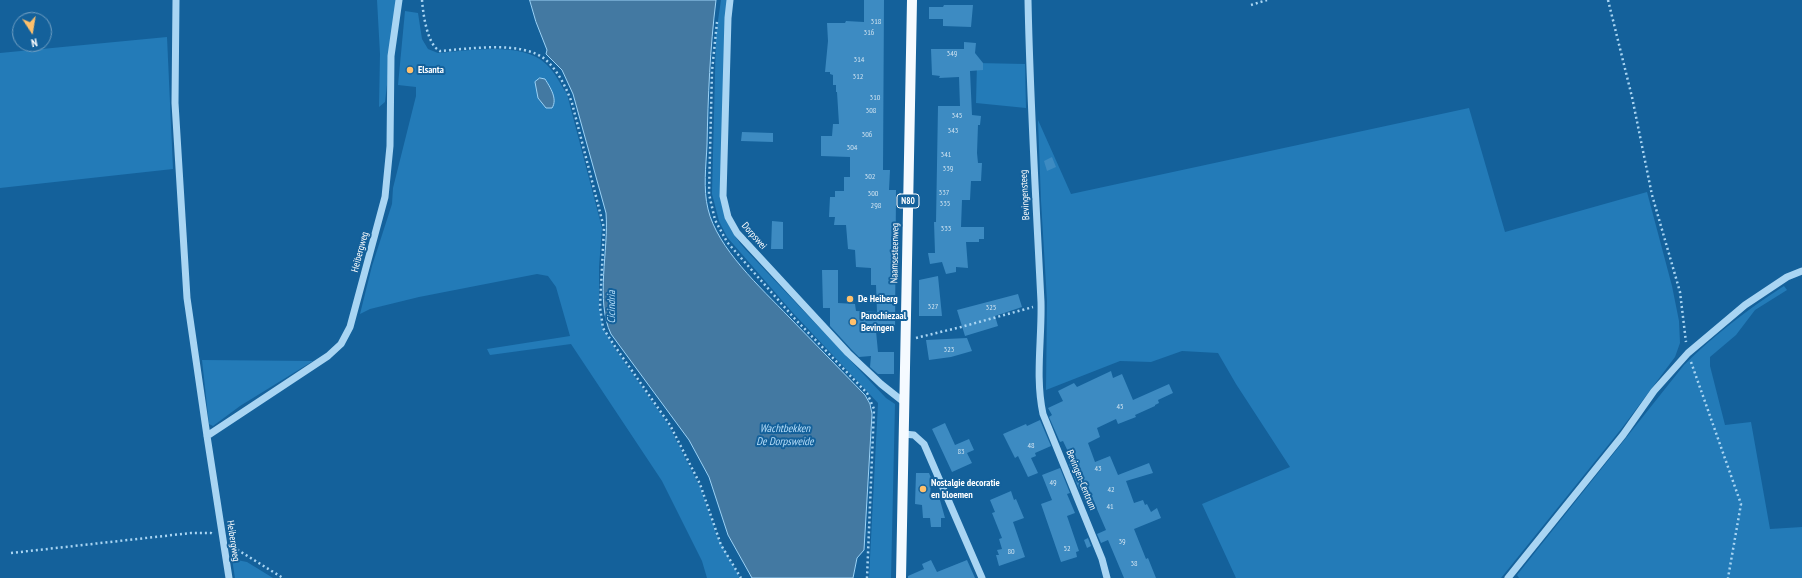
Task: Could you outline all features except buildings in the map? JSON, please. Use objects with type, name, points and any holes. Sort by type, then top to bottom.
[{"type":"main road","name":"Naamsesteenweg","points":[[901,578],[912,0]]},
{"type":"street","name":"Heibergweg","points":[[176,0],[175,103],[187,298],[206,436],[229,578]]},
{"type":"street","name":"Heibergweg","points":[[206,436],[328,356],[341,344],[350,327],[385,197],[390,146],[391,56],[399,0]]},
{"type":"street","name":"Dorpswei","points":[[730,0],[728,18],[723,173],[723,196],[728,217],[737,233],[848,353],[881,384],[905,402]]},
{"type":"street","name":"Bevingensteeg","points":[[1028,0],[1033,153],[1041,304],[1040,389]]},
{"type":"street","points":[[1508,578],[1623,435],[1654,391],[1688,352],[1745,305],[1787,277],[1802,271]]},
{"type":"street","name":"Bevingen-Centrum","points":[[1040,389],[1043,414],[1102,558],[1107,578]]},
{"type":"street","points":[[904,434],[914,435],[924,444],[982,578]]},
{"type":"path","points":[[422,0],[427,28],[432,45],[435,49],[440,51],[495,48],[528,52],[546,60],[557,73],[567,90],[572,103],[604,228],[600,307],[603,328],[670,425],[700,484],[721,545],[741,578]]},
{"type":"path","points":[[1251,6],[1267,0]]},
{"type":"path","points":[[1608,0],[1632,97],[1652,195],[1680,292],[1688,352],[1741,504],[1728,578]]},
{"type":"path","points":[[906,340],[961,327],[1041,304]]},
{"type":"path","points":[[11,553],[191,533],[211,533],[283,578]]},
{"type":"shaded area","points":[[377,0],[397,0],[385,102],[379,107],[380,54]]},
{"type":"shaded area","points":[[721,0],[728,0],[720,193],[725,216],[731,230],[745,249],[886,398],[895,404],[891,578],[869,578],[878,403],[793,313],[727,237],[719,221],[712,194],[716,34]]},
{"type":"shaded area","points":[[405,11],[418,13],[422,39],[428,49],[438,53],[494,49],[523,52],[546,64],[555,74],[567,94],[602,228],[599,267],[599,307],[603,328],[616,350],[668,424],[701,489],[717,536],[740,578],[707,578],[702,561],[662,481],[571,344],[490,355],[487,349],[570,336],[556,287],[548,276],[537,274],[419,297],[370,309],[360,314],[372,266],[392,204],[393,188],[416,96],[416,87],[398,85]]},
{"type":"shaded area","points":[[167,37],[173,169],[0,188],[0,53],[52,52],[52,48]]},
{"type":"shaded area","points":[[977,63],[1025,64],[1026,108],[976,103]]},
{"type":"shaded area","points":[[1469,108],[1505,232],[1647,192],[1672,286],[1679,321],[1680,343],[1675,357],[1622,428],[1501,578],[1236,578],[1202,504],[1290,467],[1236,384],[1218,353],[1182,351],[1151,362],[1120,361],[1046,390],[1047,301],[1038,120],[1071,194]]},
{"type":"shaded area","points":[[1784,286],[1787,290],[1755,310],[1736,335],[1710,357],[1710,366],[1725,425],[1751,422],[1770,529],[1802,527],[1802,578],[1519,578],[1517,575],[1684,365],[1707,343],[1732,323]]},
{"type":"shaded area","points":[[202,360],[313,361],[240,406],[213,426],[209,424]]},
{"type":"shaded area","points":[[232,559],[247,562],[273,578],[235,578]]},
{"type":"water","name":"Wachtbekken De Dorpsweide","points":[[530,0],[716,0],[712,36],[705,177],[706,201],[713,224],[730,253],[741,267],[865,395],[870,404],[872,414],[864,550],[857,558],[853,578],[752,578],[728,535],[709,477],[689,440],[611,334],[606,321],[603,291],[606,213],[573,94],[562,70],[546,54],[547,50],[536,22]]},
{"type":"water","points":[[540,78],[545,79],[553,93],[554,104],[552,108],[546,108],[538,98],[535,82]]},
{"type":"place","name":"Elsanta","points":[[410,70]]},
{"type":"place","name":"De Heiberg","points":[[850,299]]},
{"type":"place","name":"Parochiezaal Bevingen","points":[[853,322]]},
{"type":"place","name":"Nostalgie decoratie en bloemen","points":[[923,489]]},
{"type":"water label","name":"Cicindria","points":[[612,307]]}]
